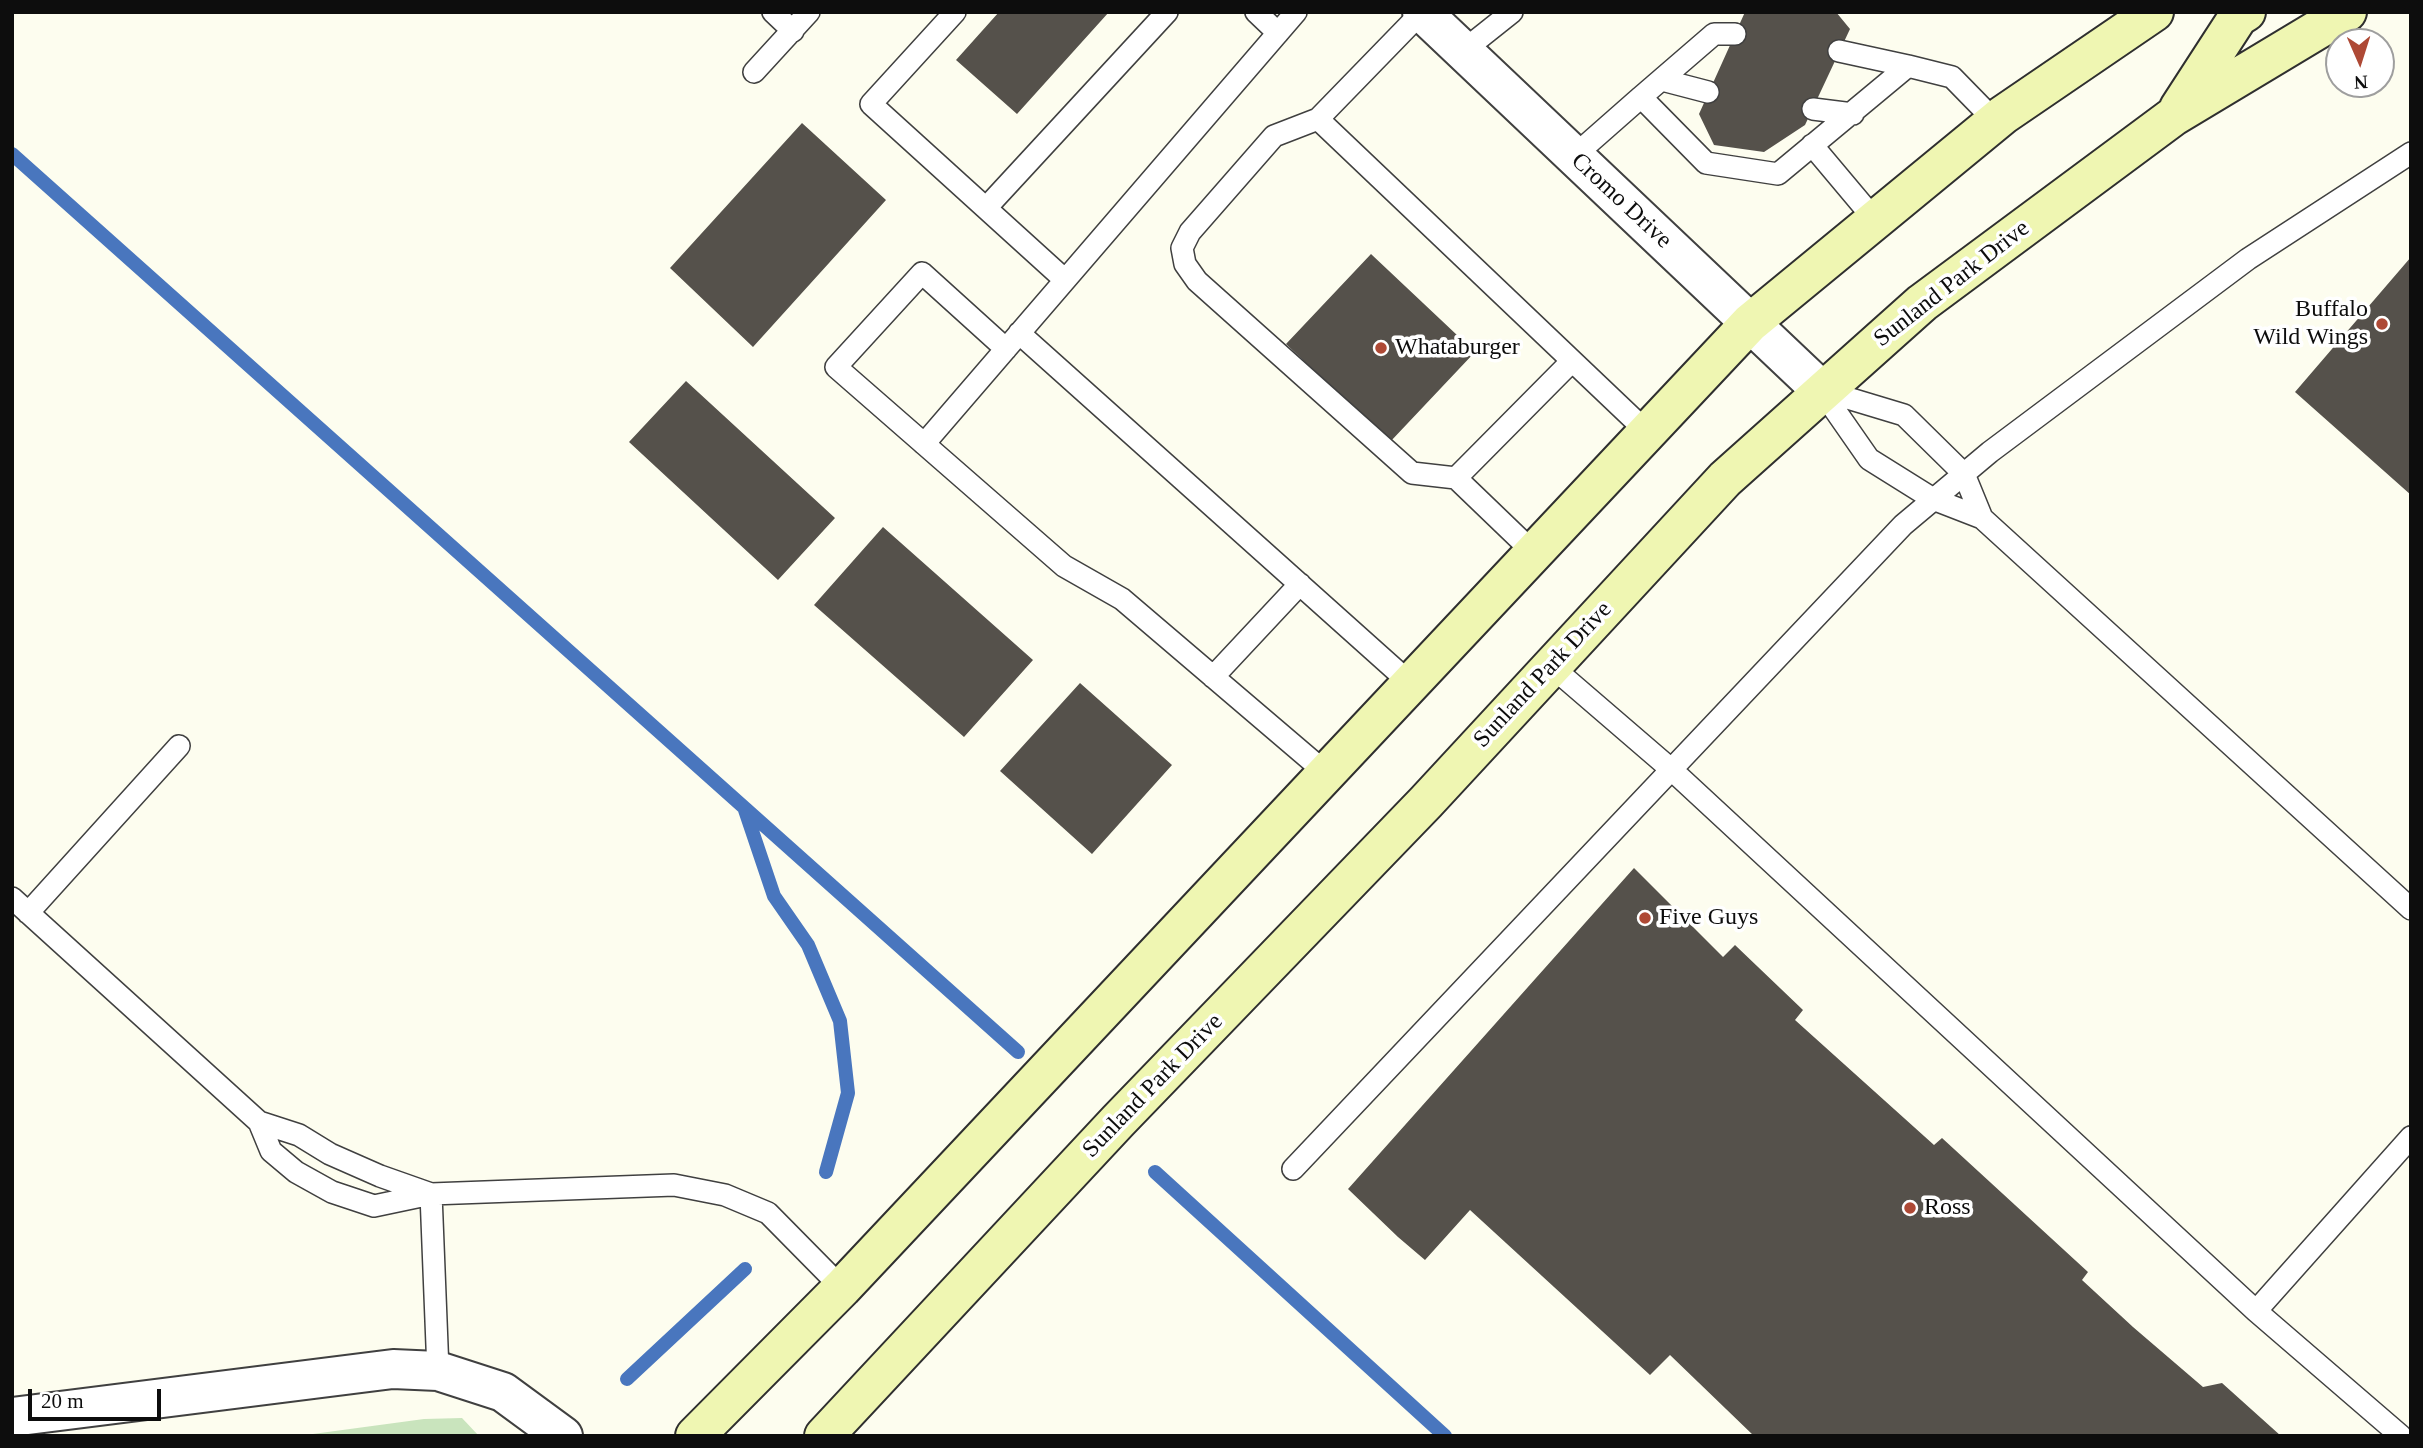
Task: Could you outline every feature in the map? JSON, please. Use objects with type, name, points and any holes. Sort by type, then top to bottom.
[{"type":"main road","points":[[695,1436],[842,1288],[1750,323],[1995,121],[2154,12]]},
{"type":"main road","points":[[2174,116],[2238,17],[2246,12]]},
{"type":"main road","name":"Sunland Park Drive","points":[[824,1436],[1118,1121],[1426,802],[1725,480],[1822,390],[1922,303],[2174,116],[2347,12]]},
{"type":"street","name":"Cromo Drive","points":[[1422,12],[1822,390]]},
{"type":"street","points":[[12,1417],[393,1369],[438,1371],[503,1392],[563,1436]]},
{"type":"lane","points":[[773,12],[793,31]]},
{"type":"lane","points":[[754,72],[809,12]]},
{"type":"lane","points":[[955,12],[871,104],[1065,280]]},
{"type":"lane","points":[[986,208],[1167,12]]},
{"type":"lane","points":[[1256,12],[1278,33]]},
{"type":"lane","points":[[924,444],[1296,12]]},
{"type":"lane","points":[[1422,12],[1318,119],[1274,136],[1190,232],[1182,248],[1185,264],[1196,281],[1412,473],[1456,478],[1534,553]]},
{"type":"lane","points":[[1463,51],[1512,12]]},
{"type":"lane","points":[[1574,156],[1714,34],[1735,34]]},
{"type":"lane","points":[[1839,51],[1952,77],[1995,121]]},
{"type":"lane","points":[[1641,97],[1706,163],[1778,174],[1908,66]]},
{"type":"lane","points":[[1662,80],[1708,92]]},
{"type":"lane","points":[[1813,108],[1853,114]]},
{"type":"lane","points":[[1318,119],[1647,432]]},
{"type":"lane","points":[[1812,145],[1875,220]]},
{"type":"lane","points":[[1293,1169],[1674,771],[1903,525],[1964,474],[2248,259],[2411,153]]},
{"type":"lane","points":[[1326,773],[1122,599],[1064,566],[836,368],[922,274],[1013,341],[1300,584],[1410,683]]},
{"type":"lane","points":[[1456,478],[1572,360]]},
{"type":"lane","points":[[1822,390],[1904,415],[1964,474],[1982,518]]},
{"type":"lane","points":[[1822,390],[1869,459],[1933,499],[1982,518],[2411,908]]},
{"type":"lane","points":[[1213,677],[1300,584]]},
{"type":"lane","points":[[1551,666],[1674,771],[2256,1311],[2401,1436]]},
{"type":"lane","points":[[179,746],[20,905],[259,1122],[299,1135],[330,1154],[431,1194]]},
{"type":"lane","points":[[259,1122],[271,1151],[296,1172],[332,1192],[374,1206],[431,1194],[674,1185],[725,1195],[768,1213],[842,1288]]},
{"type":"lane","points":[[2256,1311],[2411,1137]]},
{"type":"lane","points":[[431,1194],[438,1371]]},
{"type":"green space","points":[[462,1418],[479,1436],[298,1436],[424,1419]]},
{"type":"building","points":[[999,12],[1109,12],[1017,114],[956,60]]},
{"type":"building","points":[[1745,12],[1836,12],[1850,29],[1805,125],[1764,152],[1714,145],[1699,114]]},
{"type":"building","points":[[802,123],[886,200],[753,347],[670,268]]},
{"type":"building","name":"Whataburger","points":[[1371,254],[1475,352],[1390,442],[1286,344]]},
{"type":"building","name":"Buffalo Wild Wings","points":[[2411,257],[2411,495],[2295,392]]},
{"type":"building","points":[[686,381],[835,518],[778,580],[629,442]]},
{"type":"building","points":[[883,527],[1033,660],[964,737],[814,605]]},
{"type":"building","points":[[1080,683],[1172,765],[1092,854],[1000,771]]},
{"type":"building","points":[[1634,868],[1723,957],[1735,945],[1803,1010],[1795,1020],[1934,1145],[1942,1138],[2088,1272],[2082,1280],[2133,1327],[2203,1387],[2222,1383],[2281,1436],[1754,1436],[1670,1355],[1650,1375],[1470,1210],[1425,1260],[1398,1237],[1348,1189]]},
{"type":"waterway","points":[[12,154],[1018,1052]]},
{"type":"waterway","points":[[745,810],[774,896],[808,945],[840,1021],[848,1093],[826,1172]]},
{"type":"waterway","points":[[1155,1172],[1445,1436]]},
{"type":"waterway","points":[[627,1379],[745,1269]]},
{"type":"place","name":"Buffalo Wild Wings","points":[[2382,324]]},
{"type":"place","name":"Whataburger","points":[[1381,348]]},
{"type":"place","name":"Five Guys","points":[[1645,918]]},
{"type":"place","name":"Ross","points":[[1910,1208]]}]
